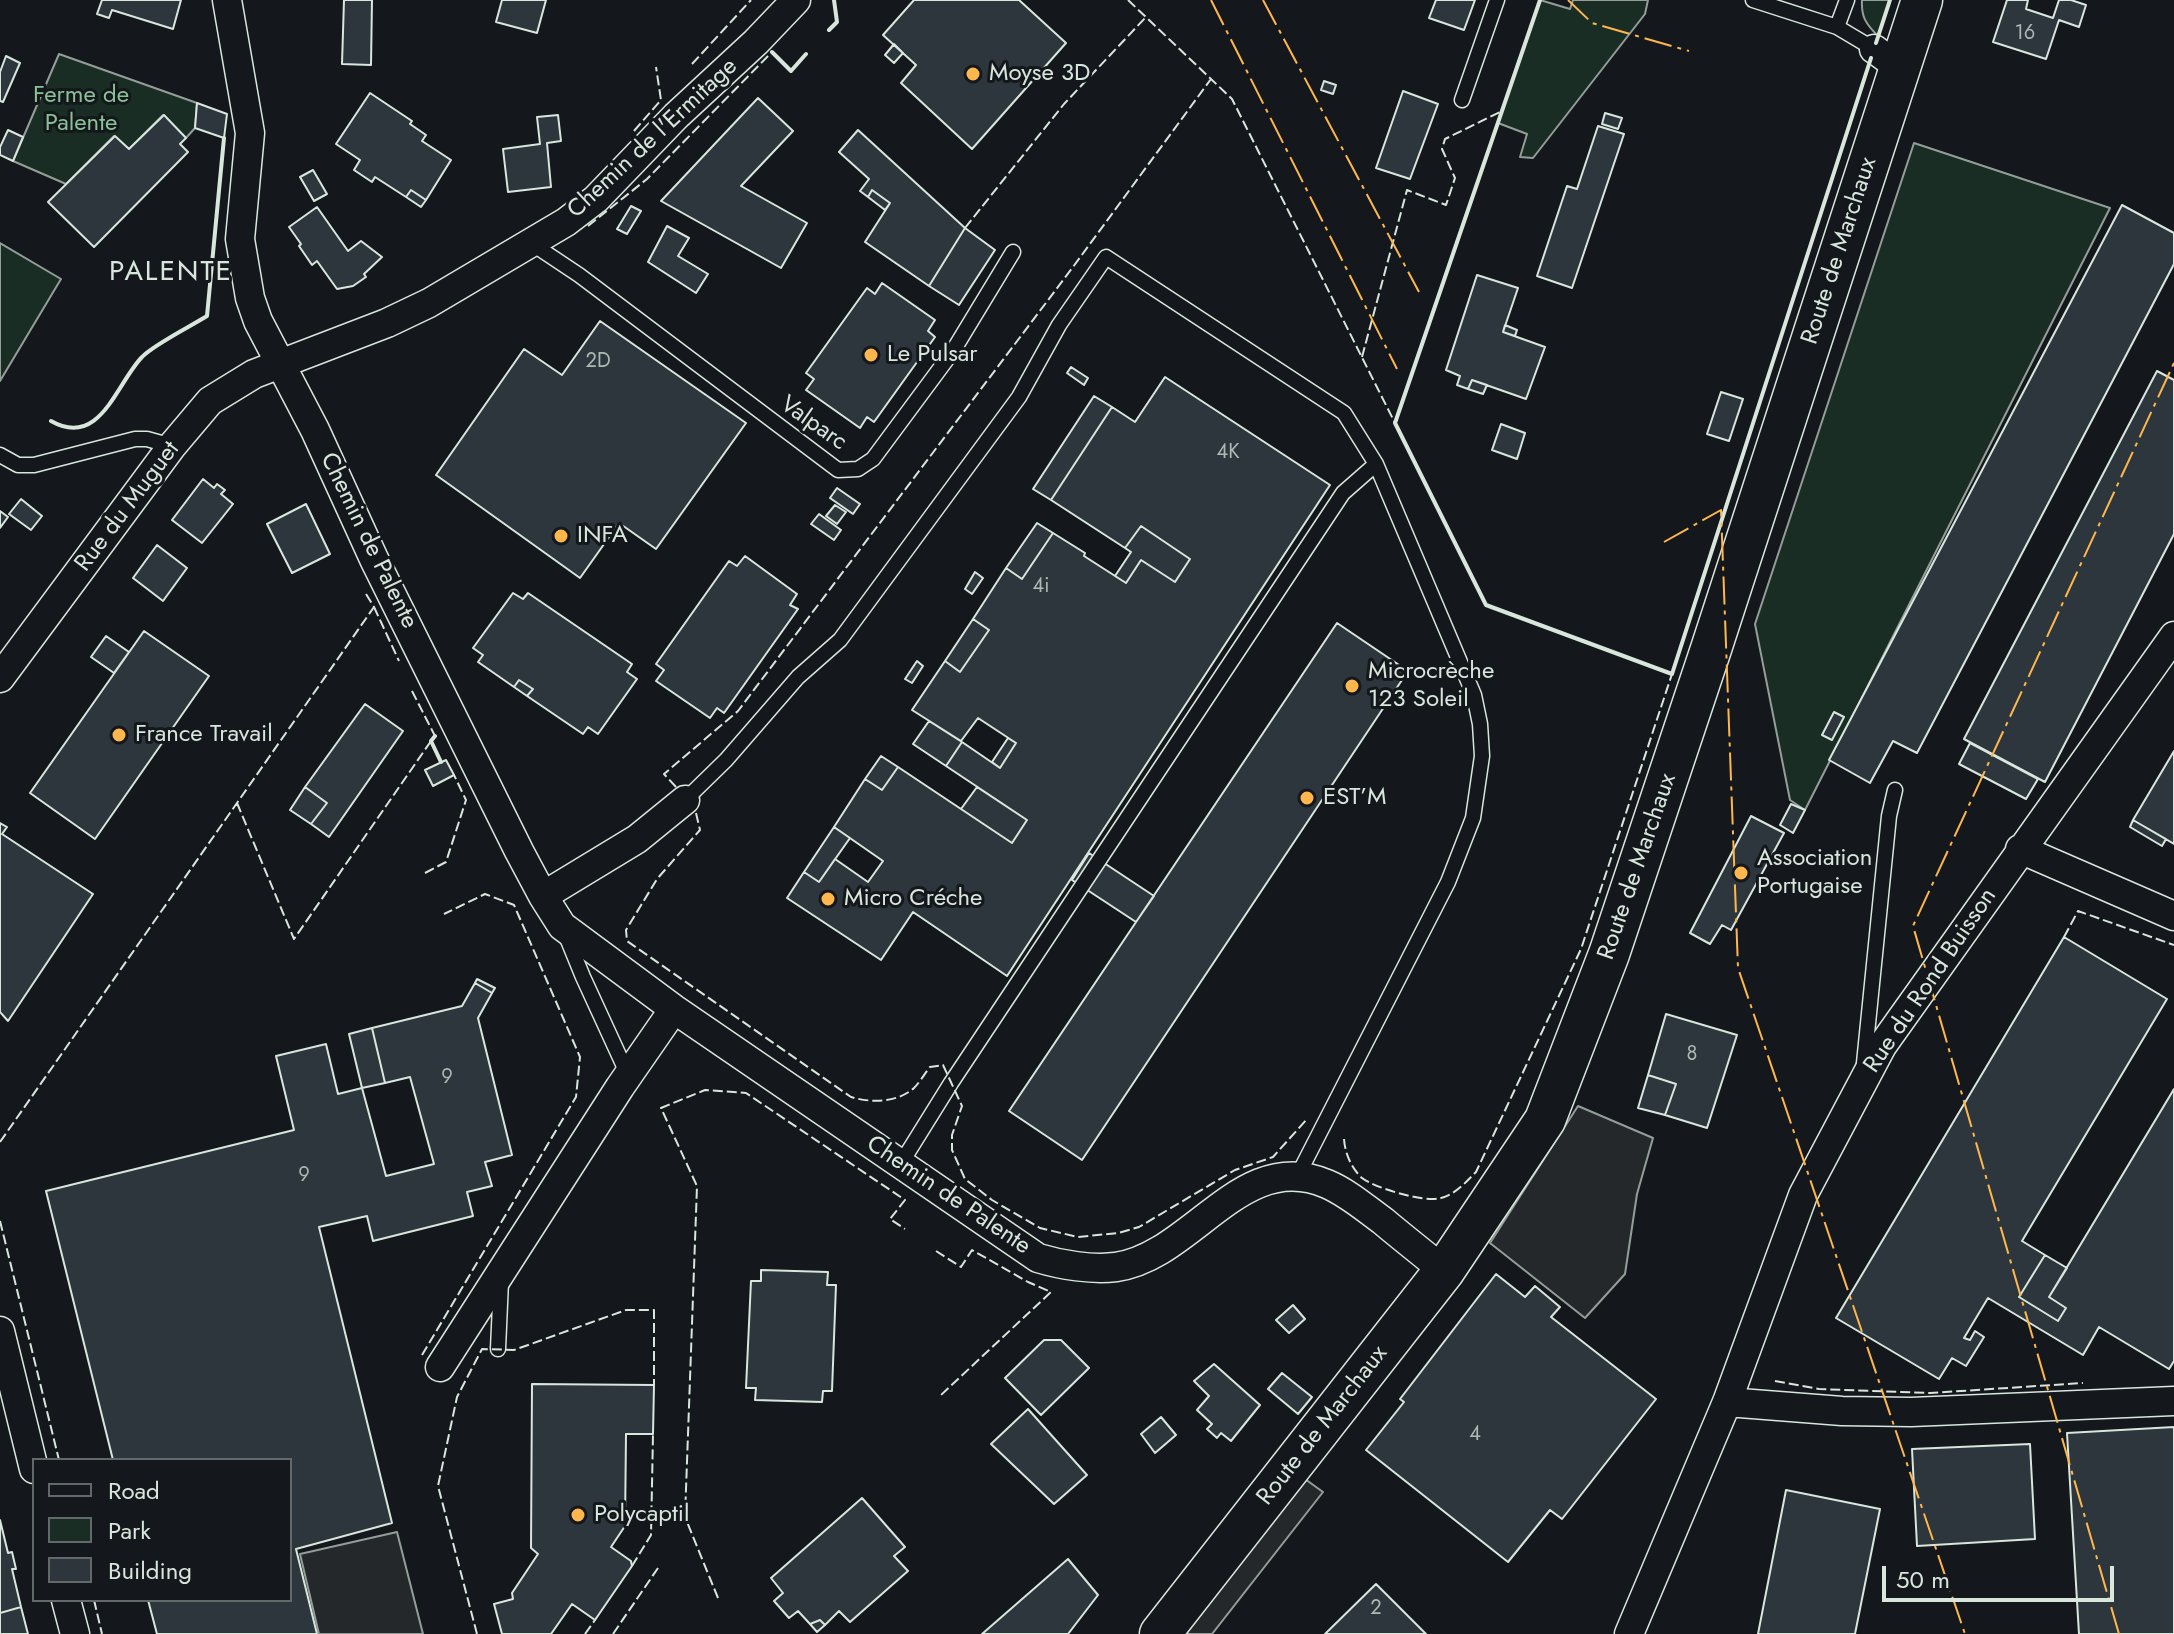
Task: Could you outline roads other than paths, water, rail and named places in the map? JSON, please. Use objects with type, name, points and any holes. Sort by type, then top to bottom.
[{"type":"main road","name":"Route de Marchaux","points":[[1160,1634],[1444,1271],[1545,1120],[1609,954],[1711,649],[1887,59],[1922,0]]},
{"type":"street","name":"Chemin de Palente","points":[[227,0],[250,133],[240,239],[254,310],[315,430],[374,559],[543,896],[562,926],[674,1009],[1038,1258],[1063,1266],[1116,1267],[1149,1256],[1177,1240],[1230,1198],[1263,1182],[1289,1176],[1327,1184],[1351,1197],[1444,1271]]},
{"type":"street","name":"Chemin de l'Ermitage","points":[[280,364],[387,323],[429,303],[566,222],[596,199],[676,116],[796,0]]},
{"type":"street","name":"Rue du Muguet","points":[[0,678],[172,446],[210,401],[254,374],[280,364]]},
{"type":"street","name":"Rue du Rond Buisson","points":[[1629,1634],[1727,1402],[1803,1195],[1882,1046],[2174,636]]},
{"type":"street","points":[[543,896],[637,839],[685,800]]},
{"type":"street","points":[[2020,849],[2174,916]]},
{"type":"street","points":[[440,1367],[674,1009]]},
{"type":"street","points":[[0,1331],[32,1461]]},
{"type":"street","points":[[1727,1402],[1842,1411],[1911,1412],[2174,1401]]},
{"type":"street","points":[[67,1602],[75,1634]]},
{"type":"lane","points":[[1462,100],[1497,0]]},
{"type":"lane","points":[[1753,0],[1837,27],[1887,59]]},
{"type":"lane","points":[[1837,27],[1847,0]]},
{"type":"lane","name":"Valparc","points":[[531,243],[579,275],[838,470],[858,469],[873,459],[953,351],[1013,252]]},
{"type":"lane","points":[[685,800],[726,760],[798,677],[840,640],[1019,397],[1059,325],[1106,257],[1344,413],[1376,464],[1474,695],[1482,756],[1473,818],[1448,882],[1297,1177]]},
{"type":"lane","points":[[0,455],[18,465],[34,465],[135,439],[172,446]]},
{"type":"lane","points":[[900,1165],[959,1071],[1343,493],[1376,464]]},
{"type":"lane","points":[[1862,1084],[1889,816],[1895,790]]},
{"type":"lane","points":[[562,926],[628,1075]]},
{"type":"lane","points":[[498,1349],[501,1271]]},
{"type":"place","name":"Moyse 3D","points":[[973,74]]},
{"type":"place","name":"Le Pulsar","points":[[871,355]]},
{"type":"place","name":"INFA","points":[[561,536]]},
{"type":"place","name":"Microcrèche 123 Soleil","points":[[1352,686]]},
{"type":"place","name":"France Travail","points":[[119,735]]},
{"type":"place","name":"EST’M","points":[[1307,798]]},
{"type":"place","name":"Association Portugaise","points":[[1741,873]]},
{"type":"place","name":"Micro Créche","points":[[828,899]]},
{"type":"place","name":"Polycaptil","points":[[578,1515]]},
{"type":"district","name":"PALENTE","points":[[171,273]]},
{"type":"park label","name":"Ferme de Palente","points":[[81,110]]}]
